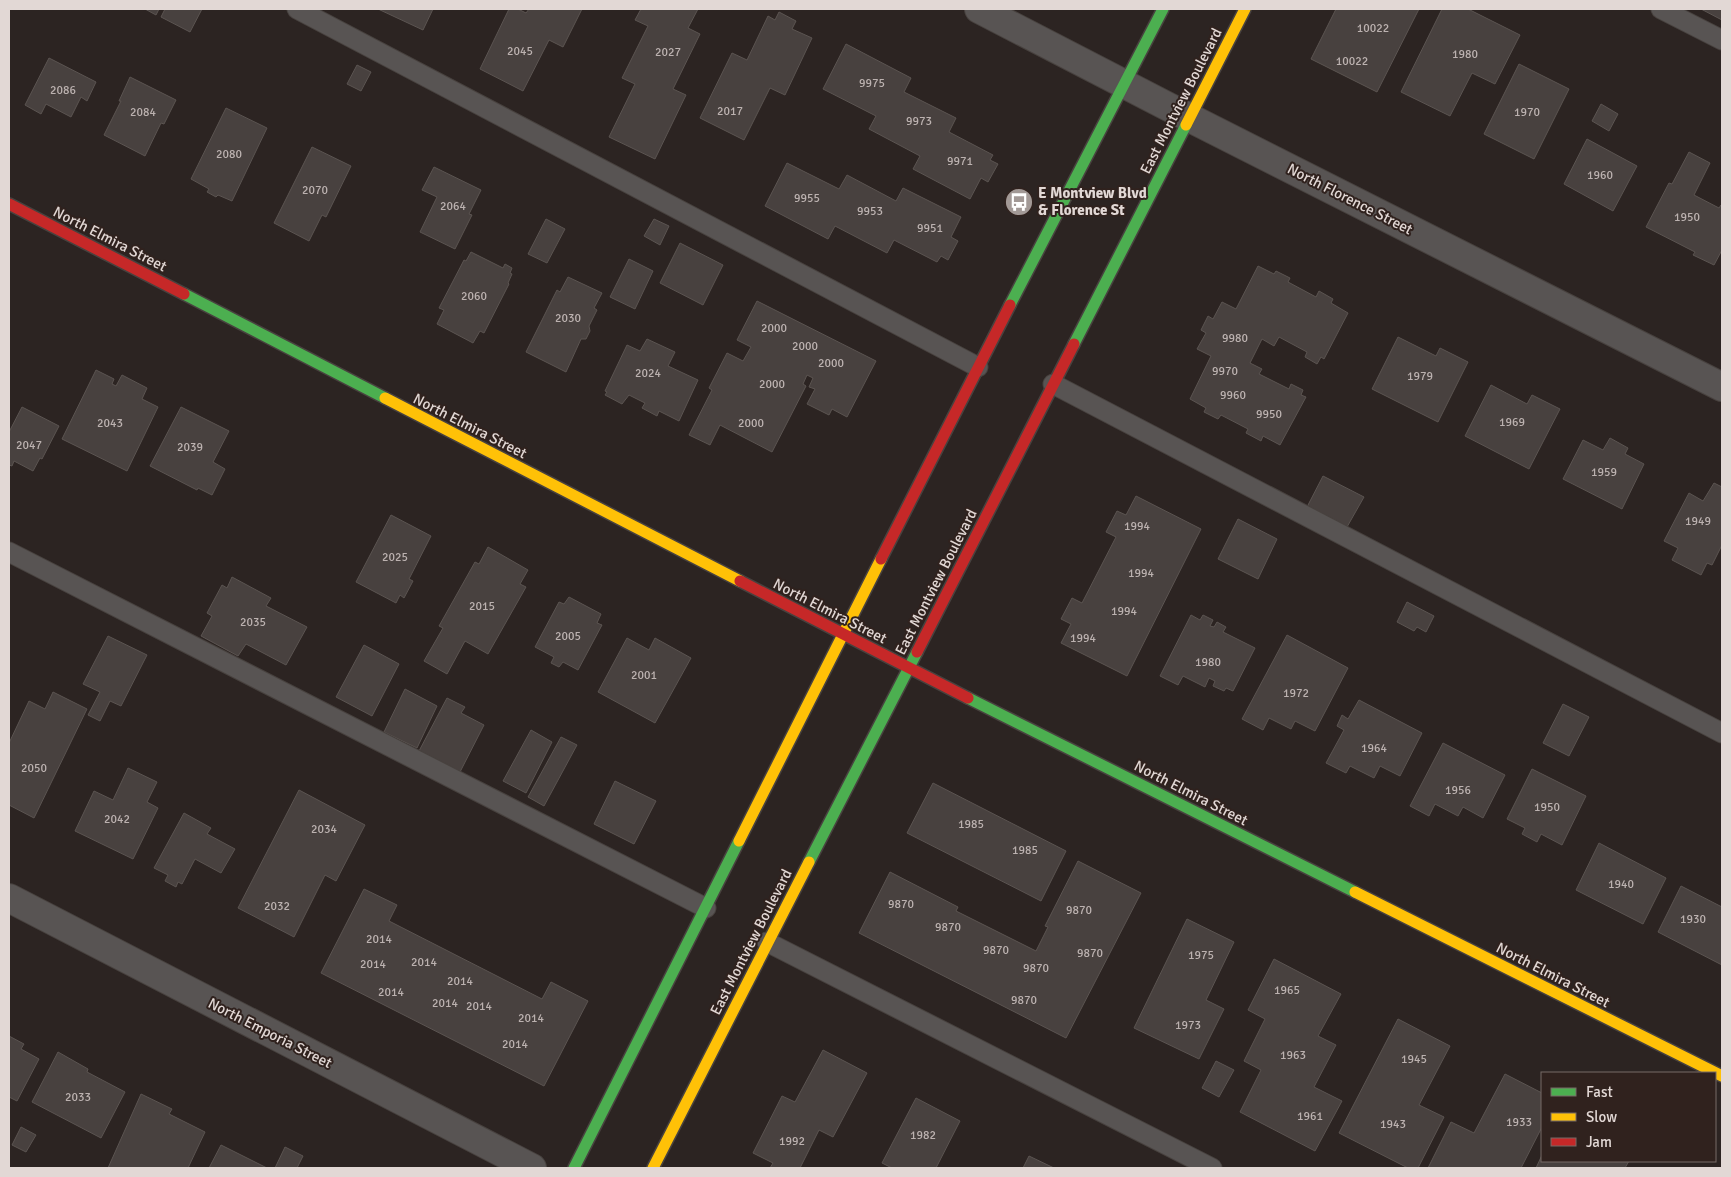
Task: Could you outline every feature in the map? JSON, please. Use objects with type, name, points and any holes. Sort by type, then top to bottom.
[{"type":"main road","points":[[574,1168],[978,367],[1163,9]]},
{"type":"main road","name":"East Montview Boulevard","points":[[653,1168],[1245,9]]},
{"type":"main road","name":"North Elmira Street","points":[[9,204],[908,668],[1714,1072]]},
{"type":"street","name":"North Florence Street","points":[[979,9],[1722,387]]},
{"type":"street","name":"North Emporia Street","points":[[9,898],[532,1168]]},
{"type":"lane","points":[[297,9],[978,367]]},
{"type":"lane","points":[[1661,9],[1722,40]]},
{"type":"lane","points":[[1053,384],[1722,732]]},
{"type":"lane","points":[[9,552],[706,908]]},
{"type":"lane","points":[[767,942],[1212,1168]]},
{"type":"building","points":[[145,9],[159,9],[156,15]]},
{"type":"building","points":[[165,9],[202,9],[190,32],[161,17]]},
{"type":"building","points":[[378,9],[433,9],[423,30]]},
{"type":"building","points":[[509,9],[518,9],[526,13],[529,9],[582,9],[563,47],[549,40],[523,91],[480,69]]},
{"type":"building","points":[[641,9],[698,9],[688,28],[700,34],[673,89],[686,95],[655,159],[609,137],[635,84],[622,78],[648,26],[635,20]]},
{"type":"building","points":[[1336,9],[1419,9],[1377,92],[1311,59]]},
{"type":"building","points":[[1442,9],[1468,9],[1520,35],[1495,84],[1472,73],[1450,116],[1401,92]]},
{"type":"building","points":[[1701,9],[1722,9],[1722,20]]},
{"type":"building","points":[[779,12],[796,21],[792,29],[812,38],[785,95],[770,88],[744,140],[700,118],[732,53],[747,60],[768,16],[775,20]]},
{"type":"building","points":[[846,44],[911,78],[904,92],[956,118],[949,132],[993,155],[990,160],[998,164],[988,182],[981,178],[970,199],[913,169],[920,156],[869,129],[876,116],[823,89]]},
{"type":"building","points":[[49,58],[96,82],[87,101],[81,97],[71,117],[46,104],[41,114],[25,105]]},
{"type":"building","points":[[1519,64],[1569,89],[1534,159],[1484,134]]},
{"type":"building","points":[[357,65],[371,72],[361,91],[347,84]]},
{"type":"building","points":[[130,77],[176,100],[164,124],[161,123],[145,156],[104,135],[121,101],[119,101]]},
{"type":"building","points":[[1601,104],[1618,114],[1609,131],[1592,121]]},
{"type":"building","points":[[226,108],[267,128],[232,201],[218,195],[216,197],[207,192],[209,189],[191,179]]},
{"type":"building","points":[[1587,139],[1637,166],[1613,211],[1564,184]]},
{"type":"building","points":[[312,147],[351,166],[326,217],[322,215],[309,241],[274,223]]},
{"type":"building","points":[[1689,152],[1710,163],[1694,195],[1719,208],[1722,206],[1722,250],[1714,265],[1693,255],[1695,252],[1646,227],[1669,183],[1672,184]]},
{"type":"building","points":[[787,163],[839,189],[847,175],[896,201],[903,188],[961,217],[951,237],[958,241],[948,260],[941,256],[937,262],[894,240],[887,253],[835,226],[828,239],[765,206]]},
{"type":"building","points":[[434,167],[481,190],[469,214],[472,215],[455,249],[420,232],[437,197],[422,190]]},
{"type":"building","points":[[546,219],[565,229],[547,263],[528,254]]},
{"type":"building","points":[[654,219],[669,226],[660,245],[644,236]]},
{"type":"building","points":[[680,243],[723,265],[703,305],[660,283]]},
{"type":"building","points":[[471,252],[503,268],[505,264],[512,268],[509,284],[484,333],[480,331],[473,343],[437,324],[444,310],[439,308],[464,260],[466,261]]},
{"type":"building","points":[[629,259],[653,271],[635,309],[610,297]]},
{"type":"building","points":[[1258,266],[1274,274],[1276,271],[1290,278],[1288,282],[1316,297],[1319,291],[1333,299],[1331,303],[1348,313],[1324,359],[1321,357],[1317,364],[1305,357],[1307,352],[1279,337],[1274,346],[1262,339],[1250,363],[1262,369],[1259,374],[1289,389],[1291,384],[1303,390],[1301,395],[1306,397],[1280,445],[1263,436],[1261,441],[1246,433],[1248,429],[1221,415],[1218,419],[1204,412],[1206,408],[1190,399],[1211,356],[1197,349],[1206,333],[1201,330],[1208,316],[1213,319],[1222,302],[1236,309]]},
{"type":"building","points":[[568,277],[602,293],[594,308],[597,310],[589,326],[590,331],[586,339],[581,339],[566,372],[526,352],[557,290],[560,292]]},
{"type":"building","points":[[757,301],[876,361],[847,417],[832,409],[829,415],[807,404],[815,389],[809,387],[813,378],[807,375],[803,384],[806,386],[772,452],[720,425],[710,445],[689,435],[712,390],[709,388],[727,353],[743,361],[751,347],[737,340]]},
{"type":"building","points":[[1398,337],[1436,356],[1440,348],[1468,362],[1438,422],[1372,389]]},
{"type":"building","points":[[647,339],[675,352],[668,366],[698,380],[679,421],[659,411],[657,416],[642,408],[645,403],[629,395],[622,404],[605,395],[607,392],[605,391],[627,345],[640,351]]},
{"type":"building","points":[[96,370],[114,379],[112,384],[116,386],[122,375],[147,388],[142,399],[158,407],[127,471],[62,439]]},
{"type":"building","points":[[1491,385],[1527,404],[1532,395],[1560,409],[1529,469],[1465,436]]},
{"type":"building","points":[[22,407],[59,426],[42,459],[40,458],[33,471],[14,461],[12,466],[9,465],[9,432]]},
{"type":"building","points":[[181,407],[229,431],[213,462],[225,469],[212,495],[198,488],[197,490],[150,466]]},
{"type":"building","points":[[1610,438],[1628,448],[1625,454],[1644,464],[1622,509],[1563,479],[1583,440],[1603,450]]},
{"type":"building","points":[[1323,476],[1364,497],[1347,527],[1307,507]]},
{"type":"building","points":[[1714,483],[1722,487],[1722,545],[1712,565],[1707,563],[1701,575],[1672,560],[1678,548],[1664,541],[1689,493],[1703,501]]},
{"type":"building","points":[[1136,496],[1201,529],[1127,676],[1061,643],[1071,624],[1061,619],[1072,598],[1082,603],[1116,537],[1106,532],[1117,511],[1126,515]]},
{"type":"building","points":[[391,515],[431,536],[409,579],[413,581],[404,598],[400,595],[396,603],[356,582]]},
{"type":"building","points":[[1238,519],[1277,539],[1258,579],[1218,559]]},
{"type":"building","points":[[488,547],[528,570],[520,584],[526,587],[488,654],[465,641],[447,674],[424,661],[443,628],[439,626],[475,562],[479,564]]},
{"type":"building","points":[[232,577],[271,598],[266,606],[307,627],[286,665],[246,644],[238,656],[201,636],[212,616],[207,613],[222,585],[227,588]]},
{"type":"building","points":[[569,597],[601,614],[597,623],[602,625],[578,670],[563,662],[559,667],[551,663],[554,657],[535,647],[559,602],[564,604]]},
{"type":"building","points":[[1407,602],[1434,616],[1426,632],[1417,627],[1414,631],[1397,622]]},
{"type":"building","points":[[1191,615],[1200,620],[1203,615],[1213,620],[1210,626],[1214,627],[1217,622],[1226,627],[1223,632],[1255,648],[1233,691],[1226,688],[1224,691],[1213,686],[1215,681],[1209,678],[1205,687],[1183,676],[1178,685],[1160,676]]},
{"type":"building","points":[[1287,635],[1348,668],[1315,731],[1295,721],[1291,729],[1269,718],[1263,730],[1242,719]]},
{"type":"building","points":[[108,636],[147,655],[121,706],[110,701],[100,721],[88,715],[100,692],[83,684]]},
{"type":"building","points":[[627,638],[649,650],[655,638],[691,658],[655,723],[598,692]]},
{"type":"building","points":[[364,645],[399,664],[372,716],[336,697]]},
{"type":"building","points":[[405,689],[437,706],[417,748],[384,732]]},
{"type":"building","points":[[53,692],[87,709],[34,818],[9,805],[9,743],[29,701],[45,709]]},
{"type":"building","points":[[447,698],[465,707],[461,713],[484,725],[460,772],[419,751]]},
{"type":"building","points":[[1359,700],[1422,733],[1400,776],[1380,766],[1374,778],[1350,766],[1346,773],[1326,763],[1344,730],[1337,726],[1342,715],[1348,719]]},
{"type":"building","points":[[1563,704],[1589,717],[1569,756],[1543,743]]},
{"type":"building","points":[[531,730],[552,742],[526,793],[503,781]]},
{"type":"building","points":[[561,737],[577,745],[544,806],[528,797]]},
{"type":"building","points":[[1443,743],[1505,775],[1483,818],[1463,807],[1458,816],[1435,804],[1429,816],[1410,806]]},
{"type":"building","points":[[128,768],[157,782],[147,802],[158,808],[133,859],[75,831],[94,791],[113,800]]},
{"type":"building","points":[[1532,769],[1586,796],[1562,845],[1541,834],[1537,842],[1522,834],[1525,828],[1507,819]]},
{"type":"building","points":[[615,781],[656,801],[634,844],[594,824]]},
{"type":"building","points":[[933,783],[1066,851],[1041,901],[907,833]]},
{"type":"building","points":[[299,790],[365,825],[336,881],[325,875],[294,937],[238,908]]},
{"type":"building","points":[[184,813],[211,828],[207,834],[235,849],[221,873],[195,859],[182,884],[178,882],[176,887],[165,881],[168,875],[154,868]]},
{"type":"building","points":[[1599,843],[1666,878],[1643,924],[1576,890]]},
{"type":"building","points":[[1078,861],[1141,893],[1066,1038],[859,933],[890,872],[958,907],[956,911],[1036,951],[1048,927],[1045,926]]},
{"type":"building","points":[[1681,886],[1722,907],[1722,965],[1658,932]]},
{"type":"building","points":[[364,889],[397,905],[389,921],[542,999],[551,982],[588,1001],[544,1086],[321,973]]},
{"type":"building","points":[[1187,919],[1234,942],[1206,1000],[1224,1009],[1199,1059],[1134,1028]]},
{"type":"building","points":[[1274,959],[1341,994],[1318,1036],[1336,1045],[1314,1087],[1342,1101],[1315,1151],[1240,1112],[1261,1070],[1244,1061],[1265,1019],[1248,1010]]},
{"type":"building","points":[[1398,1019],[1450,1046],[1419,1105],[1444,1117],[1418,1168],[1408,1168],[1339,1133]]},
{"type":"building","points":[[9,1036],[24,1044],[21,1049],[39,1059],[17,1101],[9,1097]]},
{"type":"building","points":[[823,1050],[867,1073],[833,1137],[819,1130],[800,1168],[770,1168],[773,1163],[753,1153],[782,1096],[795,1102]]},
{"type":"building","points":[[58,1052],[88,1069],[87,1072],[125,1092],[101,1138],[32,1102]]},
{"type":"building","points":[[1216,1061],[1234,1070],[1219,1097],[1202,1088]]},
{"type":"building","points":[[1505,1074],[1541,1092],[1541,1129],[1521,1168],[1428,1168],[1451,1122],[1474,1133]]},
{"type":"building","points":[[141,1094],[172,1109],[169,1114],[205,1132],[188,1168],[108,1168]]},
{"type":"building","points":[[916,1098],[960,1121],[936,1168],[892,1168],[882,1163]]},
{"type":"building","points":[[21,1127],[36,1135],[26,1152],[12,1145]]},
{"type":"building","points":[[221,1145],[267,1168],[209,1168]]},
{"type":"building","points":[[285,1147],[303,1156],[297,1168],[275,1168]]},
{"type":"building","points":[[1029,1156],[1054,1168],[1023,1168]]},
{"type":"building","points":[[1541,1157],[1541,1162],[1628,1162],[1625,1168],[1536,1168]]},
{"type":"traffic: fast","points":[[1010,305],[1163,9]]},
{"type":"traffic: fast","points":[[1074,344],[1186,125]]},
{"type":"traffic: fast","points":[[184,294],[385,398]]},
{"type":"traffic: fast","points":[[809,862],[917,652]]},
{"type":"traffic: fast","points":[[968,698],[1355,892]]},
{"type":"traffic: fast","points":[[574,1168],[739,841]]},
{"type":"traffic: slow","points":[[1186,125],[1245,9]]},
{"type":"traffic: slow","points":[[385,398],[740,581]]},
{"type":"traffic: slow","points":[[739,841],[881,559]]},
{"type":"traffic: slow","points":[[653,1168],[809,862]]},
{"type":"traffic: slow","points":[[1355,892],[1714,1072]]},
{"type":"traffic: slow","points":[[1716,1073],[1722,1076]]},
{"type":"traffic: jam","points":[[9,204],[184,294]]},
{"type":"traffic: jam","points":[[881,559],[1010,305]]},
{"type":"traffic: jam","points":[[917,652],[1074,344]]},
{"type":"traffic: jam","points":[[740,581],[968,698]]},
{"type":"place","name":"E Montview Blvd & Florence St","points":[[1019,202]]}]
